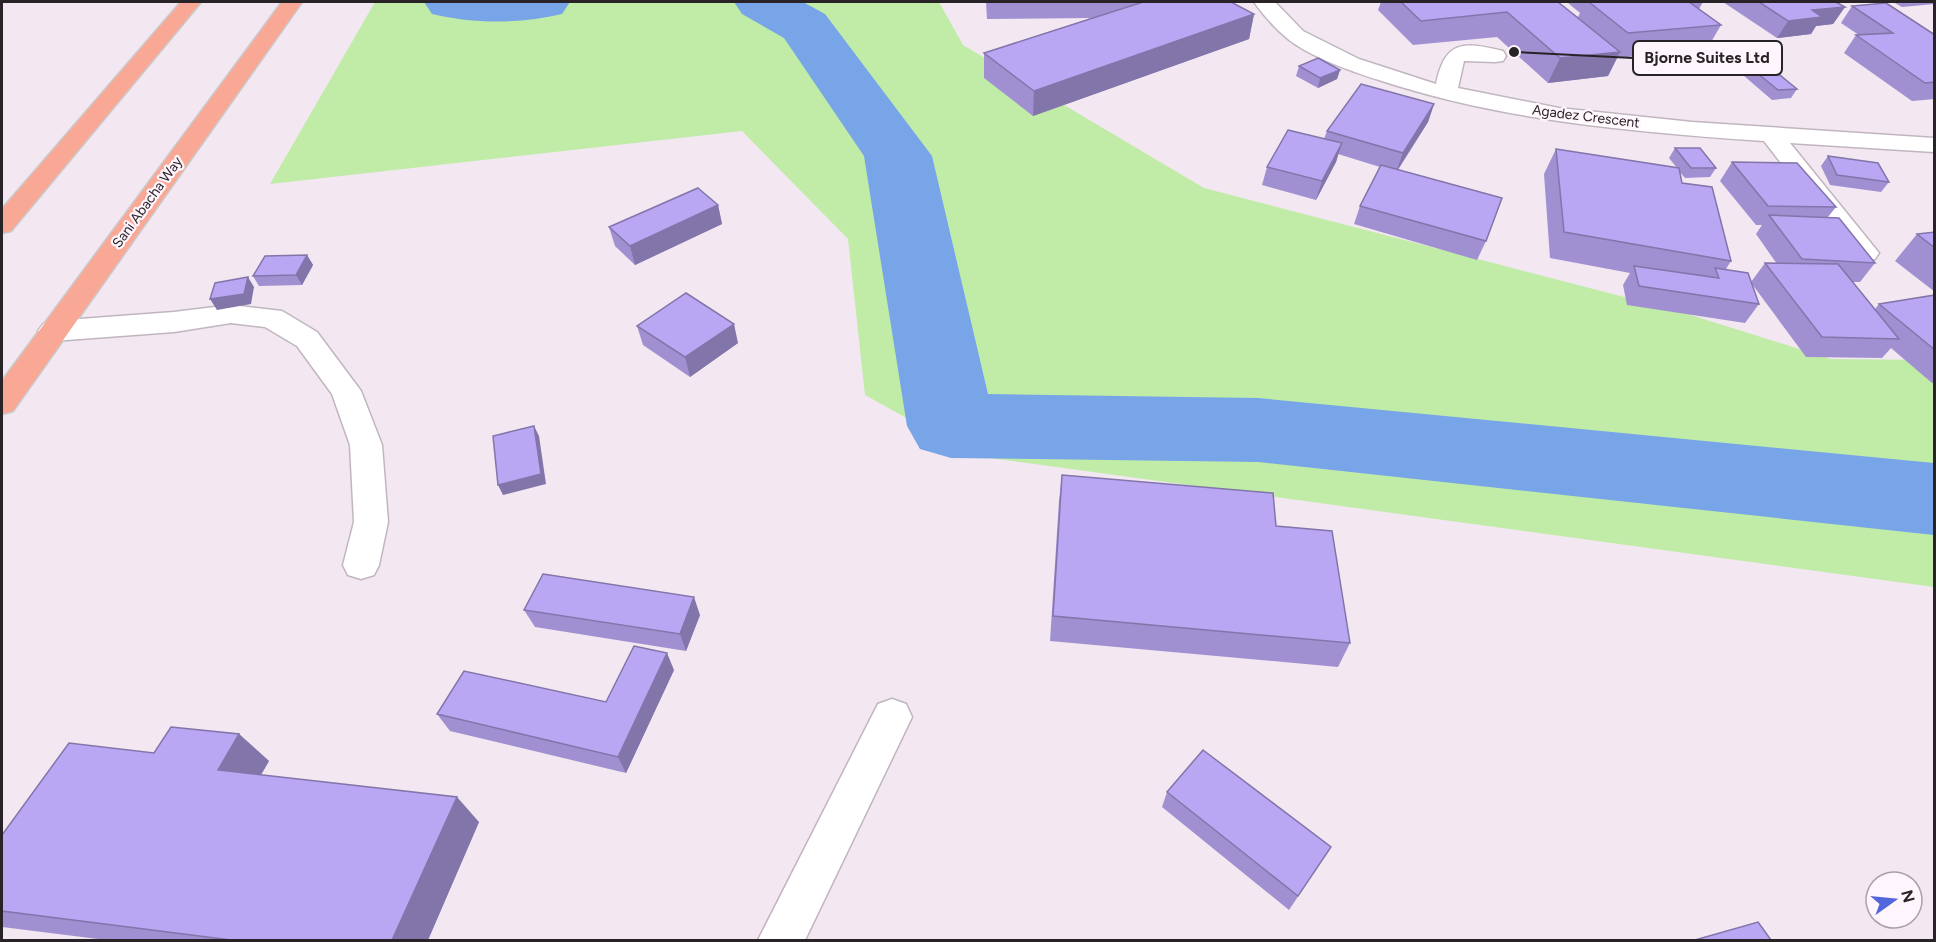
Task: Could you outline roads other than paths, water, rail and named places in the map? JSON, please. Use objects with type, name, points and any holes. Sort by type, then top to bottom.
[{"type":"highway","points":[[2,225],[191,2]]},
{"type":"highway","name":"Sani Abacha Way","points":[[2,403],[292,2]]},
{"type":"street","name":"Agadez Crescent","points":[[1264,2],[1296,35],[1351,64],[1446,93],[1559,115],[1771,134],[1935,145]]},
{"type":"street","points":[[1446,93],[1449,64],[1454,57],[1460,53],[1495,56]]},
{"type":"street","points":[[1771,134],[1869,259]]},
{"type":"street","points":[[53,331],[174,322],[231,314],[272,318],[307,339],[346,391],[366,446],[371,522],[360,565]]},
{"type":"street","points":[[782,940],[892,717]]},
{"type":"waterway","points":[[452,2],[466,5],[542,2]]},
{"type":"waterway","points":[[762,2],[805,26],[898,156],[951,426],[1258,430],[1934,499]]},
{"type":"place","name":"Bjorne Suites Ltd","points":[[1514,52]]}]
